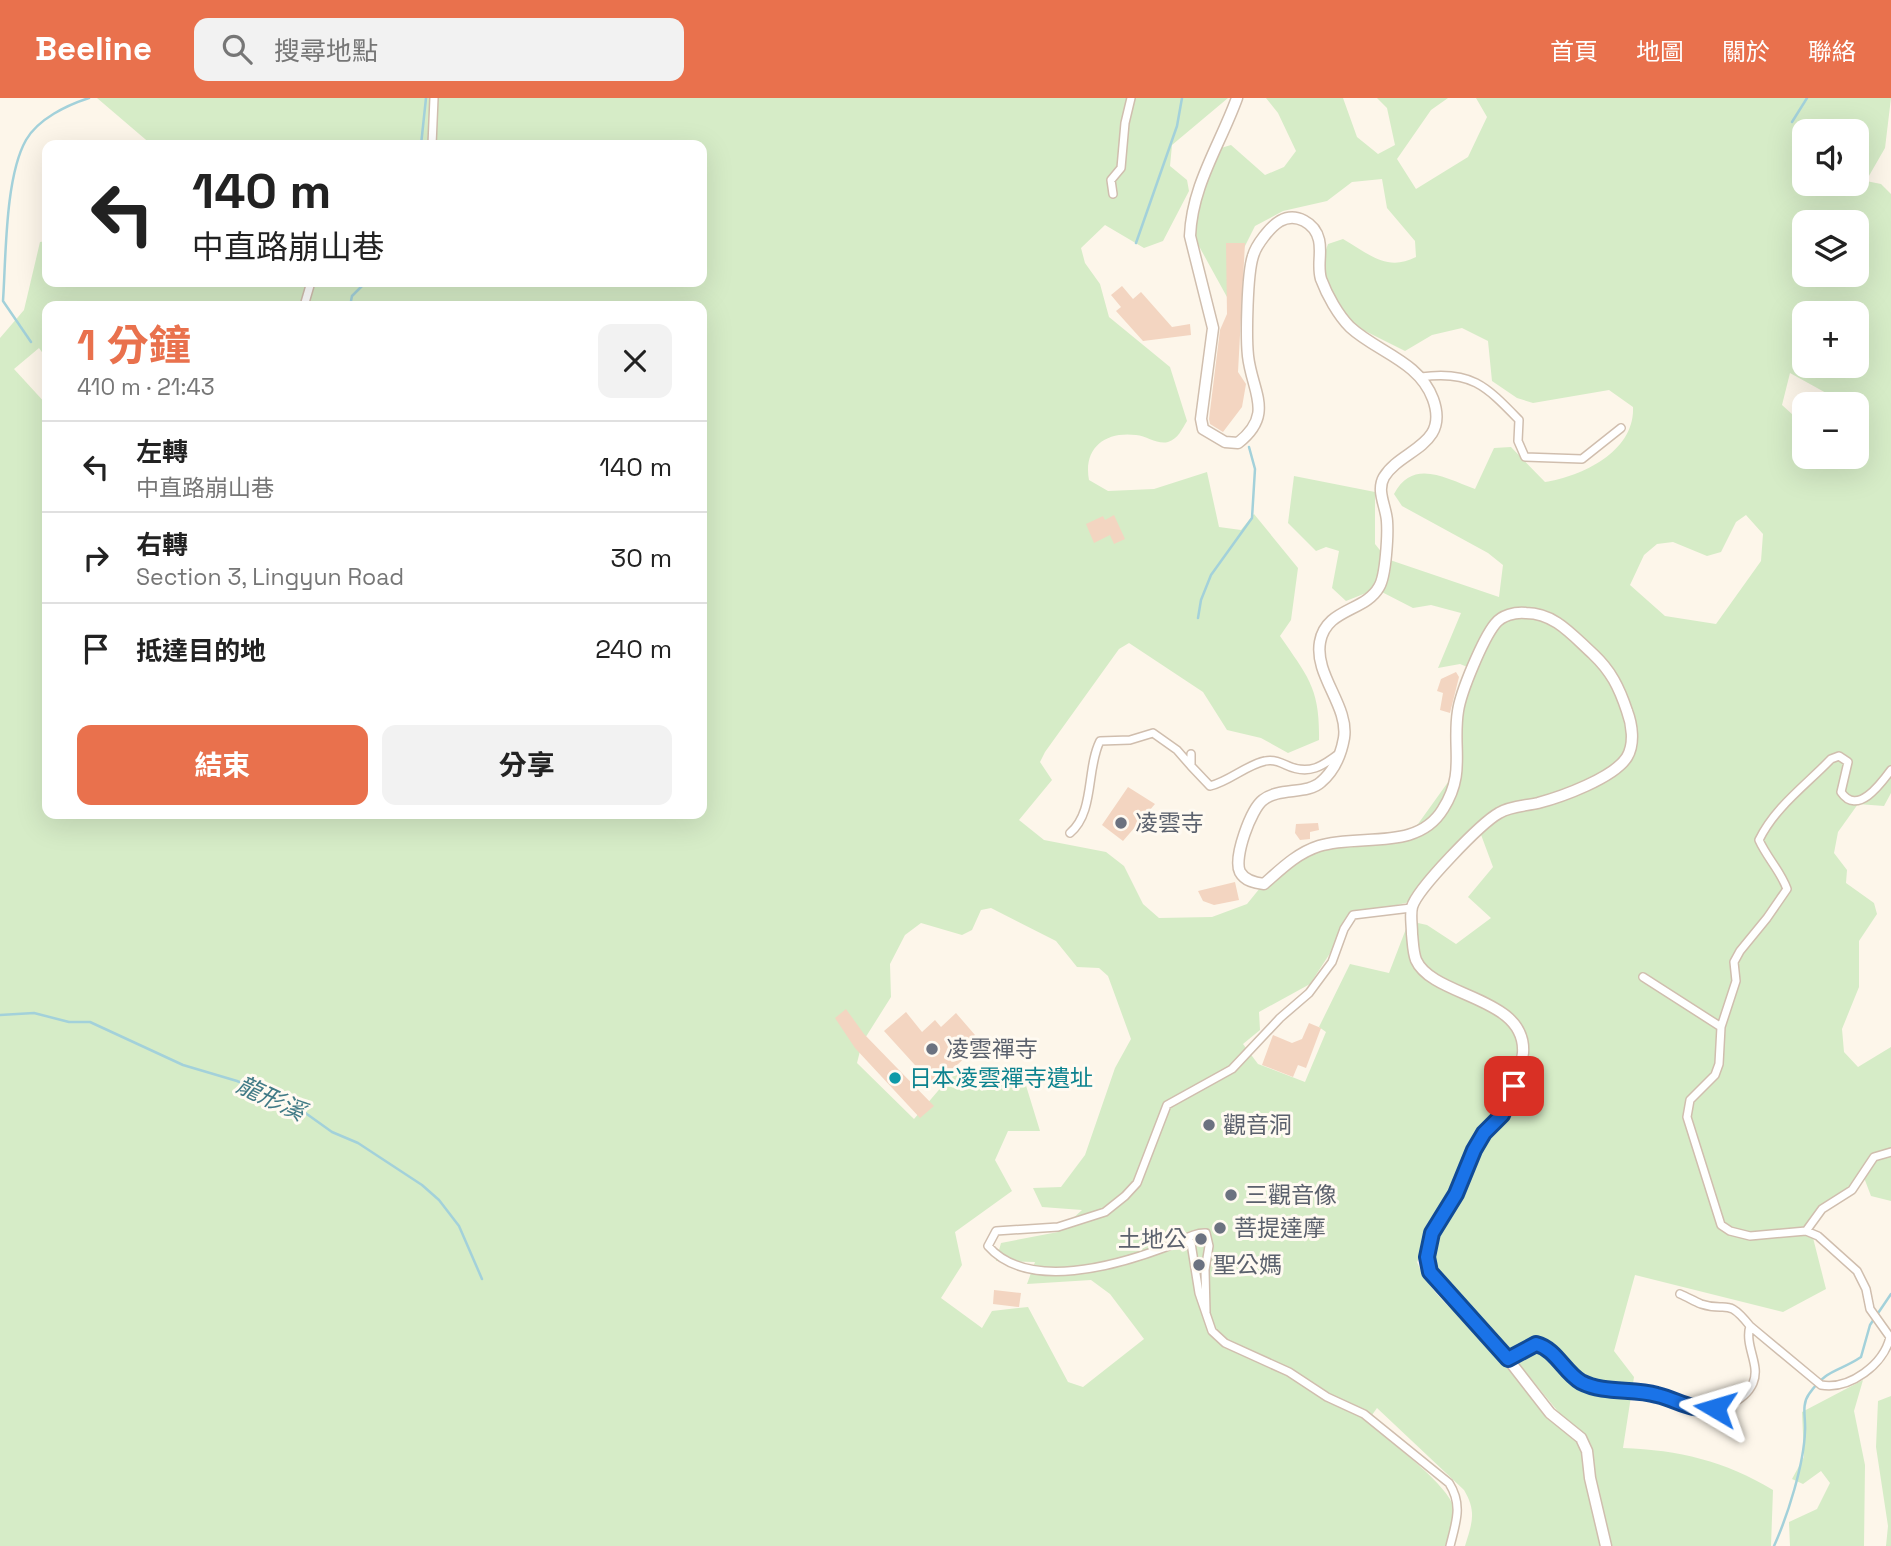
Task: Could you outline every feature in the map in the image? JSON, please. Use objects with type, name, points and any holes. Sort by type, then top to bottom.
[{"type":"street","points":[[432,140],[433,98]]},
{"type":"street","points":[[1113,194],[1111,180],[1121,169],[1125,123],[1131,98]]},
{"type":"street","points":[[1237,98],[1195,195],[1190,236],[1213,328],[1201,419],[1203,429],[1224,442],[1238,443],[1245,437],[1259,412],[1260,398],[1248,357],[1250,269],[1253,254],[1265,236],[1279,222],[1290,218],[1301,218],[1311,226],[1319,239],[1319,271],[1322,282],[1348,325],[1421,377],[1434,402],[1436,420],[1430,437],[1384,477],[1380,489],[1387,521],[1379,589],[1334,617],[1324,628],[1320,658],[1345,732],[1341,751],[1333,769],[1319,785],[1275,793],[1262,800],[1246,831],[1239,864],[1241,873],[1249,881],[1264,884],[1291,860],[1316,847],[1338,841],[1410,835],[1428,827],[1442,812],[1454,790],[1459,770],[1457,716],[1461,696],[1489,633],[1504,616],[1519,612],[1550,617],[1606,666],[1618,684],[1631,722],[1631,745],[1626,757],[1616,767],[1557,797],[1500,811],[1484,824],[1422,889],[1411,908],[1413,947],[1421,967],[1438,980],[1491,1006],[1510,1019],[1520,1035],[1523,1053],[1502,1115],[1484,1133],[1456,1194],[1432,1233],[1427,1257],[1430,1272],[1508,1359],[1549,1413],[1581,1438],[1587,1451],[1590,1478],[1606,1546]]},
{"type":"street","points":[[1421,377],[1448,373],[1474,382],[1493,394],[1519,420],[1518,441],[1525,457],[1582,459],[1621,428]]},
{"type":"street","points":[[1070,833],[1077,827],[1088,797],[1088,781],[1100,741],[1130,740],[1153,733],[1177,750],[1210,786],[1226,782],[1261,761],[1270,760],[1308,771],[1323,765],[1341,751]]},
{"type":"street","points":[[1191,754],[1191,766]]},
{"type":"street","points":[[1680,1294],[1703,1305],[1730,1307],[1738,1311],[1750,1326],[1821,1385],[1832,1387],[1862,1375],[1887,1350],[1890,1337],[1870,1309],[1866,1289],[1857,1271],[1818,1236],[1806,1231],[1750,1236],[1730,1231],[1721,1225],[1687,1117],[1690,1100],[1715,1075],[1721,1027],[1736,981],[1734,962],[1787,889],[1759,840],[1774,815],[1831,759],[1839,756],[1848,762],[1841,792],[1846,799],[1854,802],[1863,799],[1881,784],[1891,770]]},
{"type":"street","points":[[1206,1312],[1205,1270],[1209,1246],[1206,1233],[1198,1232],[1181,1242],[1125,1262],[1084,1271],[1016,1267],[988,1246],[996,1231],[1058,1227],[1105,1212],[1137,1183],[1167,1105],[1231,1069],[1280,1018],[1309,993],[1332,962],[1344,929],[1353,915],[1411,908]]},
{"type":"street","points":[[1643,977],[1721,1027]]},
{"type":"street","points":[[1806,1231],[1822,1209],[1852,1190],[1874,1157],[1891,1152]]},
{"type":"street","points":[[1181,1242],[1191,1244],[1199,1293],[1212,1331],[1225,1343],[1289,1373],[1327,1397],[1364,1414],[1449,1483],[1457,1496],[1459,1511],[1450,1546]]},
{"type":"street","points":[[1508,1359],[1536,1344],[1545,1346],[1571,1375],[1584,1383],[1613,1390],[1656,1394],[1695,1409],[1715,1408],[1733,1404],[1748,1392],[1755,1380],[1755,1368],[1746,1338],[1750,1326]]},
{"type":"green space","points":[[97,98],[1228,98],[1172,145],[1170,166],[1187,180],[1189,191],[1163,241],[1144,248],[1105,225],[1081,248],[1085,263],[1100,284],[1109,317],[1170,367],[1187,421],[1177,436],[1168,442],[1125,434],[1106,439],[1093,451],[1089,459],[1089,480],[1108,491],[1154,489],[1207,472],[1219,527],[1241,530],[1254,514],[1298,568],[1291,620],[1280,636],[1310,684],[1317,708],[1319,740],[1288,753],[1261,738],[1227,730],[1203,692],[1129,643],[1119,649],[1045,752],[1040,762],[1052,780],[1019,820],[1044,840],[1106,852],[1124,866],[1143,904],[1159,918],[1212,917],[1247,904],[1277,867],[1349,837],[1409,831],[1418,824],[1451,778],[1470,668],[1460,664],[1438,668],[1461,613],[1431,605],[1413,608],[1376,589],[1346,601],[1332,588],[1339,551],[1326,547],[1316,551],[1288,523],[1294,476],[1375,492],[1375,544],[1387,559],[1499,597],[1503,565],[1488,553],[1402,506],[1394,494],[1410,476],[1420,474],[1441,476],[1475,489],[1494,448],[1511,447],[1545,482],[1575,474],[1604,459],[1616,448],[1631,423],[1633,407],[1609,390],[1533,403],[1517,398],[1492,381],[1488,341],[1462,328],[1432,335],[1405,351],[1353,325],[1328,287],[1323,258],[1328,244],[1343,239],[1387,262],[1396,263],[1416,257],[1415,241],[1387,208],[1382,179],[1352,182],[1327,201],[1283,211],[1255,226],[1241,254],[1238,317],[1189,228],[1221,148],[1231,145],[1265,175],[1284,167],[1296,151],[1278,113],[1266,98],[1343,98],[1357,137],[1378,154],[1395,145],[1387,108],[1377,98],[1448,98],[1431,110],[1397,159],[1416,189],[1468,157],[1487,117],[1476,98],[1891,98],[1885,148],[1869,176],[1869,119],[1792,119],[1792,196],[1869,196],[1869,182],[1881,184],[1891,194],[1891,793],[1884,806],[1858,804],[1838,832],[1834,853],[1847,870],[1846,883],[1874,903],[1877,914],[1859,941],[1859,987],[1842,1029],[1844,1052],[1858,1067],[1891,1047],[1891,1201],[1871,1196],[1863,1175],[1810,1226],[1826,1289],[1783,1312],[1635,1275],[1614,1351],[1634,1377],[1623,1448],[1663,1451],[1719,1464],[1773,1490],[1771,1546],[1465,1546],[1472,1511],[1464,1490],[1377,1408],[1367,1422],[1426,1472],[1452,1503],[1453,1519],[1445,1546],[0,1546],[0,338],[24,310],[42,242],[42,287],[707,287],[707,140],[146,140]],"holes":[[[1792,301],[1869,301],[1869,378],[1799,378],[1824,392],[1869,392],[1869,469],[1792,469],[1792,414],[1782,405],[1790,373],[1792,374]],[[1746,515],[1763,534],[1761,561],[1716,624],[1665,616],[1630,585],[1644,555],[1657,544],[1673,542],[1707,556],[1721,552],[1736,522]],[[1480,832],[1493,867],[1468,897],[1491,918],[1456,944],[1427,925],[1409,921],[1389,973],[1350,964],[1319,1027],[1326,1032],[1305,1082],[1258,1064],[1243,1044],[1260,1030],[1259,1012],[1310,984],[1355,915],[1418,900]],[[991,908],[1056,941],[1077,967],[1099,968],[1108,976],[1131,1039],[1115,1068],[1085,1155],[1061,1187],[1033,1188],[1042,1207],[1082,1210],[1058,1232],[1001,1243],[996,1261],[1035,1262],[1027,1284],[1091,1280],[1110,1294],[1144,1339],[1083,1387],[1068,1382],[1028,1307],[992,1311],[982,1328],[941,1298],[962,1265],[955,1232],[1012,1191],[995,1160],[1008,1131],[1040,1131],[1024,1079],[1014,1078],[1007,1086],[979,1067],[949,1078],[914,1119],[857,1063],[862,1043],[891,997],[890,964],[905,935],[921,923],[962,935],[972,930],[981,910]],[[1432,1238],[1437,1281],[1489,1327],[1560,1414],[1546,1418],[1498,1352],[1439,1297],[1417,1262]]]},
{"type":"green space","points":[[1863,1380],[1854,1411],[1865,1465],[1864,1546],[1790,1546],[1789,1522],[1817,1509],[1830,1483],[1821,1471],[1803,1484],[1792,1479],[1804,1457],[1802,1412]]},
{"type":"green space","points":[[1891,1396],[1891,1546],[1886,1546],[1888,1526],[1876,1447],[1878,1401]]},
{"type":"building","points":[[1226,243],[1245,243],[1238,372],[1246,384],[1242,407],[1223,432],[1210,424],[1209,419],[1220,330],[1227,314]]},
{"type":"building","points":[[1122,286],[1133,299],[1141,292],[1172,327],[1190,324],[1191,335],[1143,341],[1116,311],[1121,307],[1111,295]]},
{"type":"building","points":[[1114,515],[1125,539],[1114,544],[1110,535],[1094,543],[1086,524],[1103,516],[1105,520]]},
{"type":"building","points":[[1456,672],[1459,677],[1450,713],[1440,710],[1443,693],[1437,691],[1441,679]]},
{"type":"building","points":[[1128,787],[1155,804],[1123,841],[1102,825]]},
{"type":"building","points":[[1318,823],[1319,830],[1310,832],[1310,839],[1300,840],[1295,833],[1296,824]]},
{"type":"building","points":[[1235,882],[1239,900],[1214,905],[1203,901],[1198,891]]},
{"type":"building","name":"日本凌雲禪寺遺址","points":[[846,1009],[864,1034],[934,1106],[920,1118],[855,1048],[835,1018]]},
{"type":"building","name":"凌雲禪寺","points":[[906,1012],[922,1032],[935,1020],[941,1027],[956,1013],[975,1035],[961,1048],[968,1055],[934,1086],[884,1031]]},
{"type":"building","points":[[1309,1023],[1321,1028],[1306,1068],[1298,1065],[1293,1077],[1262,1065],[1273,1035],[1292,1043],[1302,1039]]},
{"type":"building","points":[[994,1290],[1021,1293],[1019,1307],[993,1304]]},
{"type":"waterway","points":[[31,342],[3,301],[8,218],[14,175],[19,156],[31,132],[45,119],[89,98]]},
{"type":"waterway","points":[[422,140],[426,98]]},
{"type":"waterway","points":[[1136,243],[1177,126],[1182,98]]},
{"type":"waterway","points":[[1794,119],[1807,98]]},
{"type":"waterway","points":[[351,301],[361,287]]},
{"type":"waterway","points":[[1198,618],[1201,600],[1211,575],[1252,518],[1255,469],[1249,447]]},
{"type":"waterway","name":"龍形溪","points":[[0,1015],[34,1013],[69,1022],[90,1022],[183,1065],[237,1081],[297,1107],[332,1132],[358,1143],[422,1185],[439,1200],[459,1226],[482,1279]]},
{"type":"waterway","points":[[1774,1546],[1785,1520],[1798,1474],[1804,1444],[1804,1407],[1807,1398],[1822,1379],[1861,1357],[1870,1325],[1891,1294]]},
{"type":"place","name":"凌雲寺","points":[[1121,823]]},
{"type":"place","name":"凌雲禪寺","points":[[932,1049]]},
{"type":"place","name":"日本凌雲禪寺遺址","points":[[895,1078]]},
{"type":"place","name":"觀音洞","points":[[1209,1125]]},
{"type":"place","name":"三觀音像","points":[[1231,1195]]},
{"type":"place","name":"菩提達摩","points":[[1220,1228]]},
{"type":"place","name":"土地公","points":[[1201,1239]]},
{"type":"place","name":"聖公媽","points":[[1199,1265]]},
{"type":"route","points":[[1514,1086],[1502,1115],[1484,1133],[1474,1150],[1464,1168],[1456,1194],[1432,1233],[1427,1257],[1430,1272],[1508,1359],[1536,1344],[1545,1346],[1571,1375],[1584,1383],[1613,1390],[1656,1394],[1695,1409],[1715,1408]]}]
